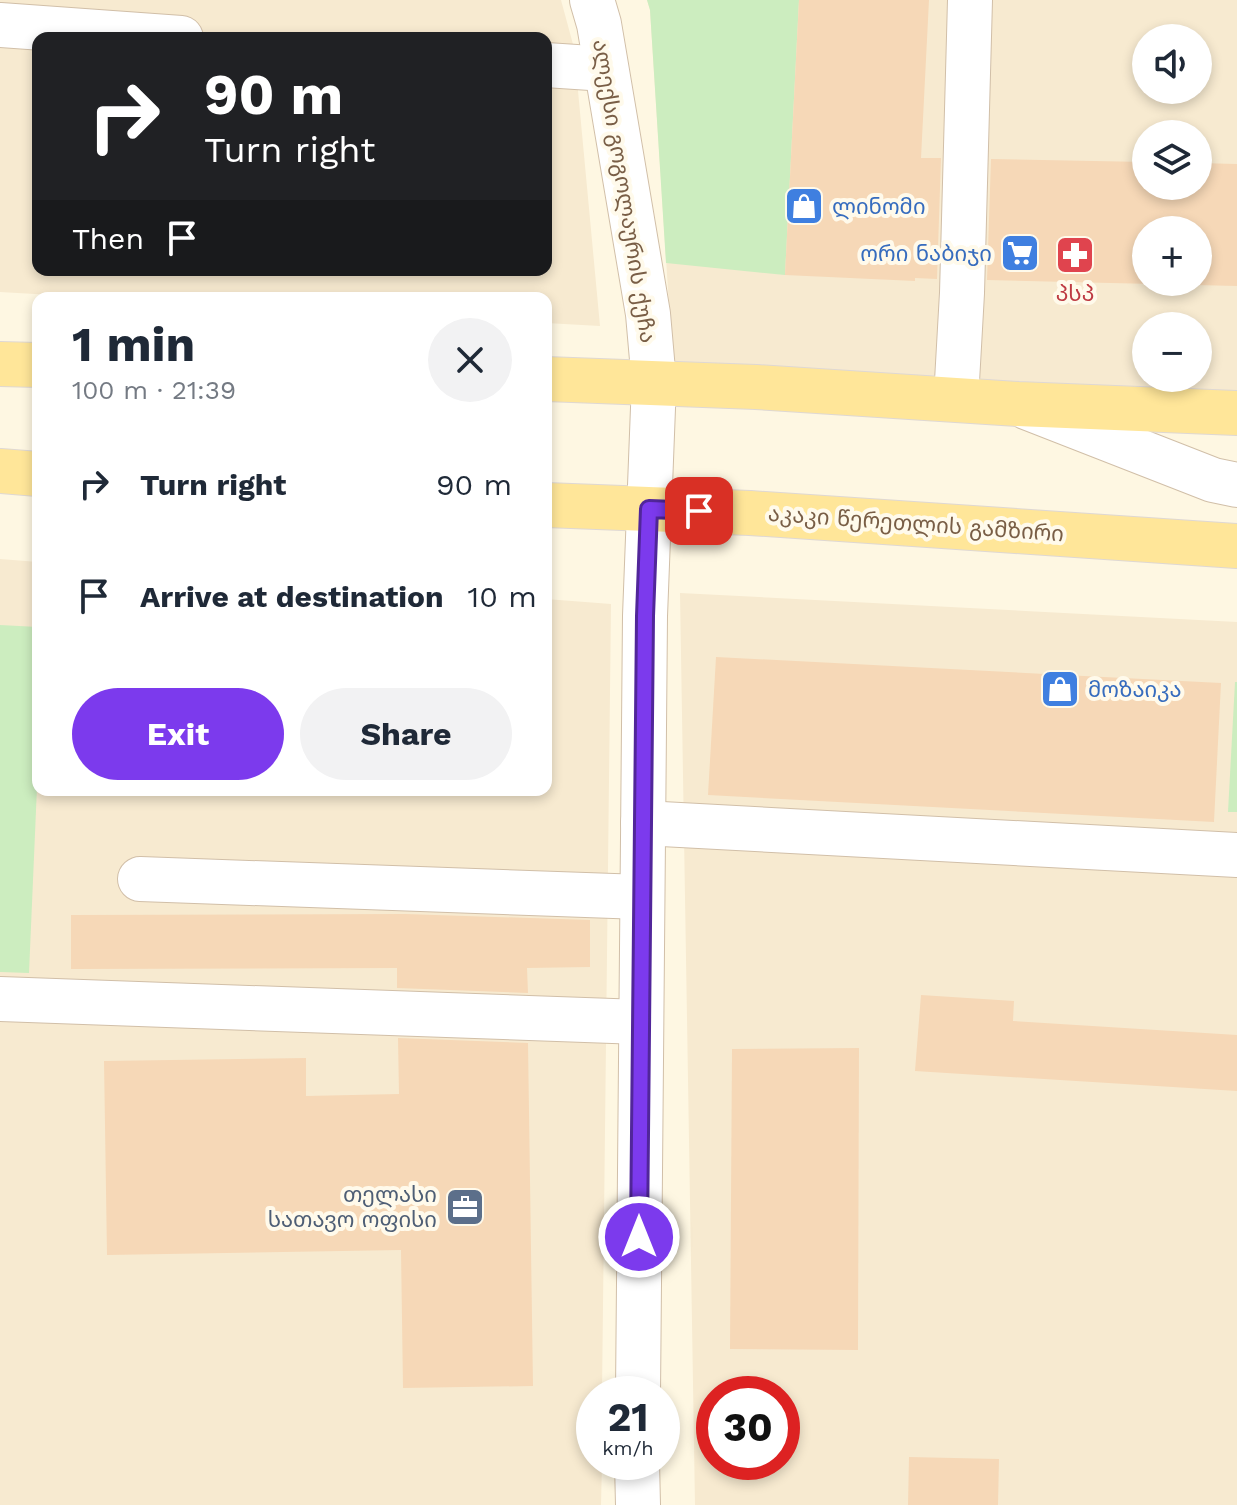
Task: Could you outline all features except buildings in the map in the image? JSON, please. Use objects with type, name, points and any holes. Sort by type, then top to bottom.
[{"type":"main road","points":[[0,364],[32,365]]},
{"type":"main road","points":[[552,379],[1237,413]]},
{"type":"main road","points":[[0,471],[32,474]]},
{"type":"main road","name":"აკაკი წერეთლის გამზირი","points":[[552,505],[750,513],[1237,546]]},
{"type":"street","name":"ალექსი გოგოლაურის ქუჩა","points":[[592,0],[599,24],[648,314],[654,382],[645,616],[638,1376]]},
{"type":"street","points":[[956,399],[963,278],[970,0]]},
{"type":"street","points":[[0,25],[97,32]]},
{"type":"street","points":[[552,65],[606,69]]},
{"type":"street","points":[[1018,404],[1213,480],[1237,485]]},
{"type":"street","points":[[643,823],[1237,855]]},
{"type":"street","points":[[140,879],[642,897]]},
{"type":"street","points":[[0,999],[641,1022]]},
{"type":"street","points":[[637,1480],[638,1505]]},
{"type":"shaded area","points":[[0,0],[561,0],[574,48],[600,326],[552,323],[552,292],[0,292]]},
{"type":"shaded area","points":[[647,0],[1237,0],[1237,424],[674,383]]},
{"type":"shaded area","points":[[0,559],[32,562],[32,796],[552,796],[552,599],[611,604],[602,1376],[576,1376],[576,1480],[602,1480],[601,1505],[0,1505]]},
{"type":"shaded area","points":[[680,593],[1237,622],[1237,1505],[695,1505]]},
{"type":"green space","points":[[647,0],[799,0],[785,275],[666,263]]},
{"type":"green space","points":[[0,625],[32,627],[32,796],[37,796],[29,973],[0,972]]},
{"type":"green space","points":[[1235,682],[1237,812],[1228,812]]},
{"type":"place","name":"ლინომი","points":[[804,206]]},
{"type":"place","name":"ორი ნაბიჯი","points":[[1020,253]]},
{"type":"place","name":"პსპ","points":[[1075,255]]},
{"type":"place","name":"მოზაიკა","points":[[1060,689]]},
{"type":"place","name":"თელასი სათავო ოფისი","points":[[465,1207]]},
{"type":"route","points":[[639,1237],[645,616],[649,509],[699,511]]}]
